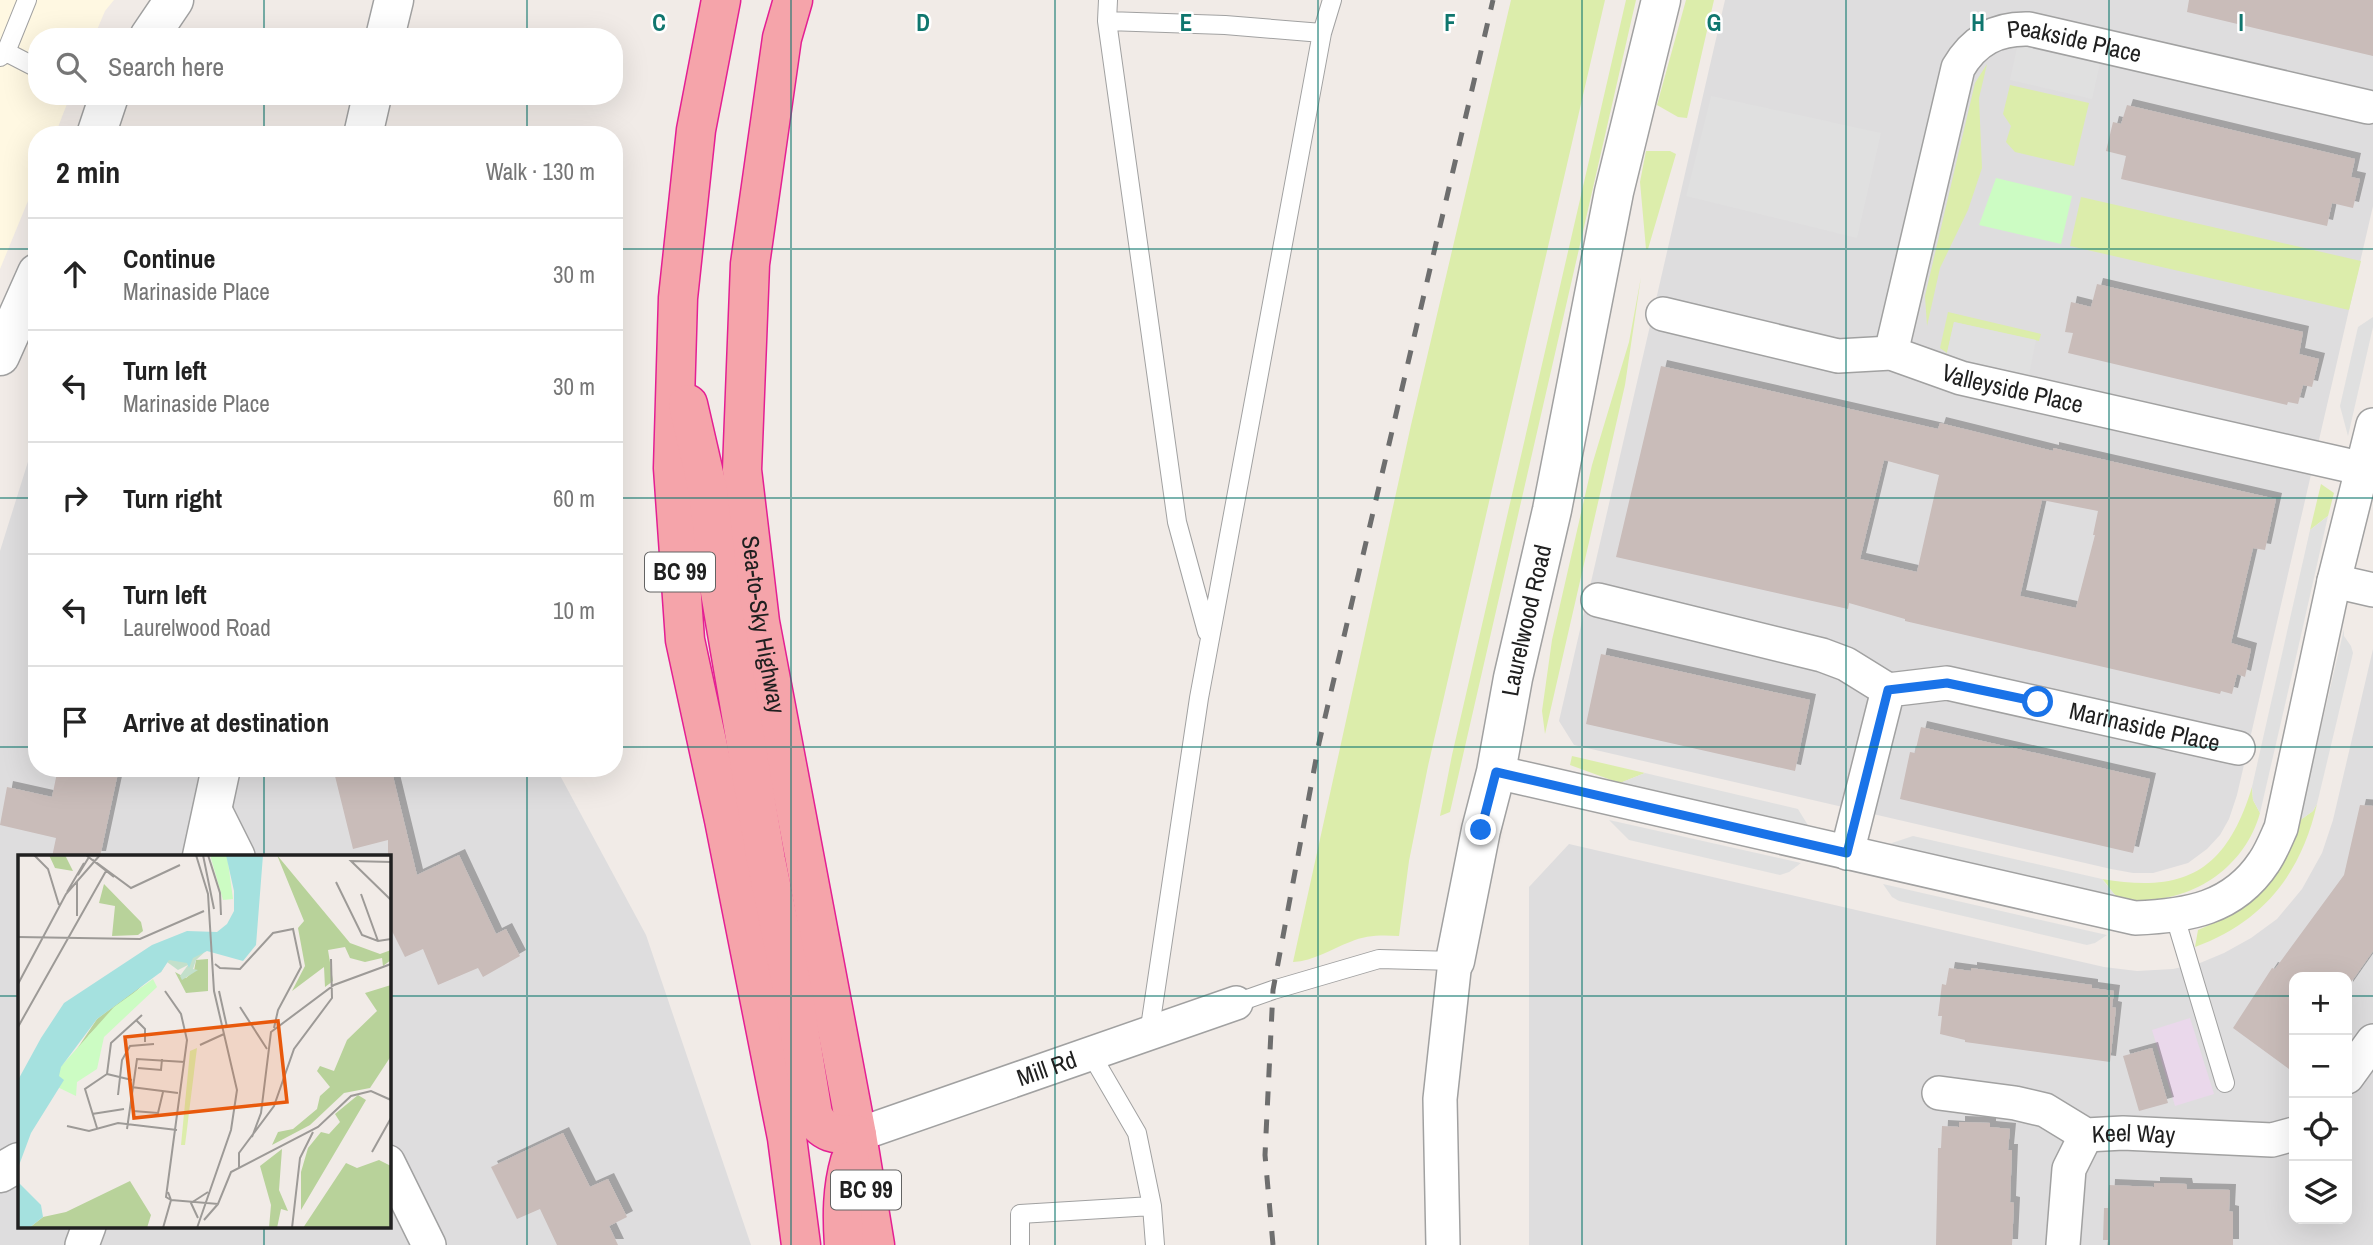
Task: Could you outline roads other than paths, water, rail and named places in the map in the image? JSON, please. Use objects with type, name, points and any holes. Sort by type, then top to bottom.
[{"type":"highway","name":"BC 99","points":[[721,0],[696,130],[678,298],[673,468],[685,640],[724,820],[784,1125],[802,1245]]},
{"type":"highway","name":"Sea-to-Sky Highway","points":[[793,0],[782,38],[750,264],[742,470],[760,622],[857,1135],[875,1245]]},
{"type":"highway","points":[[676,358],[708,491],[720,592],[813,1114],[817,1125],[826,1131],[838,1135],[857,1135],[846,1175],[842,1209],[844,1245]]},
{"type":"street","points":[[155,28],[174,0]]},
{"type":"street","points":[[387,28],[394,0]]},
{"type":"street","name":"Laurelwood Road","points":[[1443,1245],[1440,1099],[1455,961],[1481,830],[1496,772],[1513,678],[1552,510],[1614,192],[1661,0]]},
{"type":"street","name":"Peakside Place","points":[[1891,353],[1958,68],[1966,54],[1993,34],[2011,28],[2029,29],[2370,108]]},
{"type":"street","points":[[99,126],[107,105]]},
{"type":"street","points":[[365,126],[370,105]]},
{"type":"street","points":[[0,356],[28,293]]},
{"type":"street","name":"Valleyside Place","points":[[1663,314],[1838,356],[1891,353],[1961,378],[2364,469]]},
{"type":"street","points":[[1496,772],[2135,919],[2175,917],[2208,908],[2238,890],[2264,863],[2281,828],[2334,581],[2373,425]]},
{"type":"street","points":[[2334,581],[2373,590]]},
{"type":"street","points":[[1598,600],[1822,655],[1846,664],[1888,690],[1847,853]]},
{"type":"street","name":"Marinaside Place","points":[[1888,690],[1947,683],[2238,748]]},
{"type":"street","points":[[202,855],[219,777]]},
{"type":"street","points":[[213,806],[238,855]]},
{"type":"street","name":"Mill Rd","points":[[857,1135],[1236,1003]]},
{"type":"street","points":[[2352,1070],[2373,1041]]},
{"type":"street","name":"Keel Way","points":[[1939,1093],[2015,1103],[2045,1110],[2085,1135],[2123,1133],[2272,1140],[2289,1135]]},
{"type":"street","points":[[2063,1245],[2069,1169],[2085,1135]]},
{"type":"street","points":[[0,1173],[18,1163]]},
{"type":"street","points":[[390,1166],[429,1245]]},
{"type":"street","points":[[82,1245],[88,1228]]},
{"type":"lane","points":[[27,0],[3,54],[28,64]]},
{"type":"lane","points":[[1108,0],[1107,21],[1177,522],[1209,639]]},
{"type":"lane","points":[[1149,1034],[1209,639],[1322,33],[1332,0]]},
{"type":"lane","points":[[1107,21],[1225,25],[1322,33]]},
{"type":"lane","points":[[2175,917],[2225,1083]]},
{"type":"lane","points":[[1236,1003],[1379,959],[1455,961]]},
{"type":"lane","points":[[1091,1054],[1137,1133],[1152,1206],[1155,1245]]},
{"type":"lane","points":[[1020,1245],[1020,1214],[1152,1206]]},
{"type":"railway","points":[[1273,1245],[1265,1155],[1273,990],[1319,743],[1493,0]]}]
